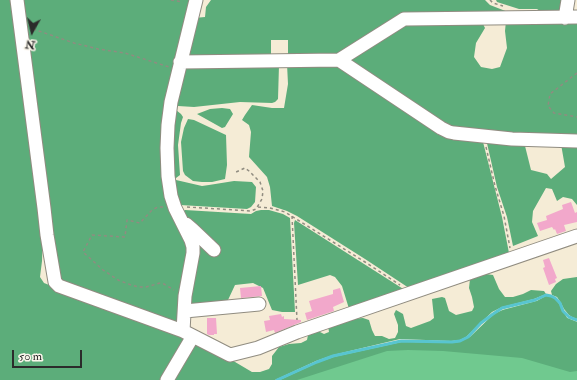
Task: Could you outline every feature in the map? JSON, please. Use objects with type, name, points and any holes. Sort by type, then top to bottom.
[{"type":"street","points":[[17,0],[47,235],[55,282],[59,286],[188,333],[230,355],[258,348],[297,332],[577,236]]},
{"type":"street","points":[[167,380],[188,333],[185,311],[185,296],[193,254],[192,240],[175,208],[171,196],[168,176],[168,125],[171,102],[196,0]]},
{"type":"street","points":[[180,66],[339,60],[404,18],[571,17],[568,0]]},
{"type":"street","points":[[339,60],[449,132],[512,139],[577,141]]},
{"type":"street","points":[[182,222],[193,230],[214,250]]},
{"type":"street","points":[[185,311],[259,304]]},
{"type":"path","points":[[20,25],[98,49],[125,53],[180,66]]},
{"type":"path","points":[[577,73],[550,94],[548,106],[554,113],[577,116]]},
{"type":"path","points":[[484,136],[511,249]]},
{"type":"path","points":[[185,296],[160,283],[146,287],[139,287],[118,280],[103,270],[83,252],[92,235],[125,237],[127,220],[140,223],[152,210],[158,207],[186,207],[251,211],[256,209],[262,199],[263,191],[260,182],[244,168],[234,173]]},
{"type":"path","points":[[258,206],[285,212],[413,293]]},
{"type":"path","points":[[292,216],[297,332]]},
{"type":"green space","points":[[0,0],[13,0],[43,232],[40,277],[44,283],[187,336],[165,380],[0,380]]},
{"type":"green space","points":[[19,0],[192,0],[164,149],[189,241],[179,327],[57,280]]},
{"type":"green space","points":[[211,0],[485,0],[490,5],[508,12],[402,16],[338,56],[288,58],[288,40],[271,40],[271,58],[190,59],[185,54],[194,18],[205,17],[206,7]]},
{"type":"green space","points":[[496,0],[565,0],[563,10],[541,14],[537,9],[519,9],[497,2]]},
{"type":"green space","points":[[506,21],[577,21],[577,138],[455,130],[349,64],[349,57],[407,22],[482,22],[485,28],[476,43],[474,57],[481,67],[492,69],[500,67],[507,48],[505,31]]},
{"type":"green space","points":[[335,63],[439,129],[482,138],[502,217],[509,253],[532,245],[412,290],[297,216],[272,206],[270,187],[267,177],[249,157],[251,132],[249,125],[242,120],[252,105],[284,108],[288,84],[287,64]]},
{"type":"green space","points":[[279,65],[278,99],[275,102],[240,102],[194,107],[178,106],[174,103],[182,68]]},
{"type":"green space","points":[[210,109],[230,109],[233,114],[225,127],[222,128],[197,114]]},
{"type":"green space","points":[[176,110],[183,117],[178,145],[180,175],[173,178],[170,147]]},
{"type":"green space","points":[[188,119],[194,120],[226,135],[227,165],[225,179],[212,182],[202,182],[193,181],[185,175],[183,171],[181,142],[184,128]]},
{"type":"green space","points":[[486,139],[524,142],[531,170],[547,174],[551,179],[565,167],[561,144],[577,144],[577,205],[572,199],[563,197],[557,201],[552,189],[546,188],[533,211],[532,222],[538,236],[513,246],[507,217],[497,187]]},
{"type":"green space","points":[[176,180],[202,186],[234,181],[252,182],[256,187],[255,202],[247,209],[180,205],[172,182]]},
{"type":"green space","points":[[185,210],[251,214],[256,211],[269,210],[283,214],[290,218],[295,312],[272,310],[263,288],[253,283],[235,285],[228,300],[223,305],[188,307],[196,254],[181,213]]},
{"type":"green space","points":[[295,220],[408,292],[350,312],[342,286],[335,277],[330,275],[298,285]]},
{"type":"green space","points":[[486,274],[493,275],[499,289],[505,297],[513,297],[531,290],[544,291],[546,294],[534,299],[502,307],[492,312],[466,337],[460,340],[400,339],[333,355],[316,361],[275,380],[168,380],[191,342],[230,359],[252,372],[260,372],[269,369],[272,364],[272,356],[279,347],[301,343],[307,340],[308,335],[312,331],[324,334],[329,332],[328,326],[349,319],[363,318],[369,320],[375,336],[382,336],[389,339],[395,338],[398,332],[398,325],[394,314],[396,310],[403,314],[406,326],[411,328],[434,318],[432,299],[442,297],[445,298],[449,311],[456,315],[472,311],[474,307],[469,288],[470,279]]},
{"type":"green space","points":[[577,277],[577,319],[569,315],[557,297],[552,295],[551,291],[556,284],[563,279]]},
{"type":"green space","points":[[546,296],[554,298],[567,318],[577,322],[577,380],[280,380],[334,357],[402,342],[460,342],[470,337],[494,314],[503,310],[537,301]]},
{"type":"green space","points":[[546,296],[554,298],[567,318],[577,322],[577,371],[570,372],[522,358],[443,351],[408,350],[387,351],[297,380],[280,380],[334,357],[402,342],[460,342],[470,337],[494,314],[503,310],[537,301]]},
{"type":"building","points":[[571,202],[575,213],[577,212],[577,222],[564,225],[566,231],[557,234],[555,229],[554,230],[552,227],[540,231],[537,223],[547,220],[546,216],[563,209],[562,205]]},
{"type":"building","points":[[549,258],[557,278],[555,279],[556,282],[549,285],[543,268],[545,267],[543,260]]},
{"type":"building","points":[[261,286],[262,296],[241,298],[240,288]]},
{"type":"building","points":[[340,288],[344,302],[333,307],[334,311],[307,320],[305,313],[312,311],[309,301],[333,294],[333,290]]},
{"type":"building","points":[[281,314],[282,317],[284,316],[284,319],[301,320],[301,322],[275,333],[274,330],[266,332],[264,321],[270,320],[269,316]]},
{"type":"building","points":[[207,318],[216,318],[217,334],[207,334]]},
{"type":"waterway","points":[[277,380],[333,356],[401,341],[460,341],[468,337],[481,323],[502,308],[535,300],[546,295],[555,298],[560,303],[563,311],[569,317],[577,320]]}]
